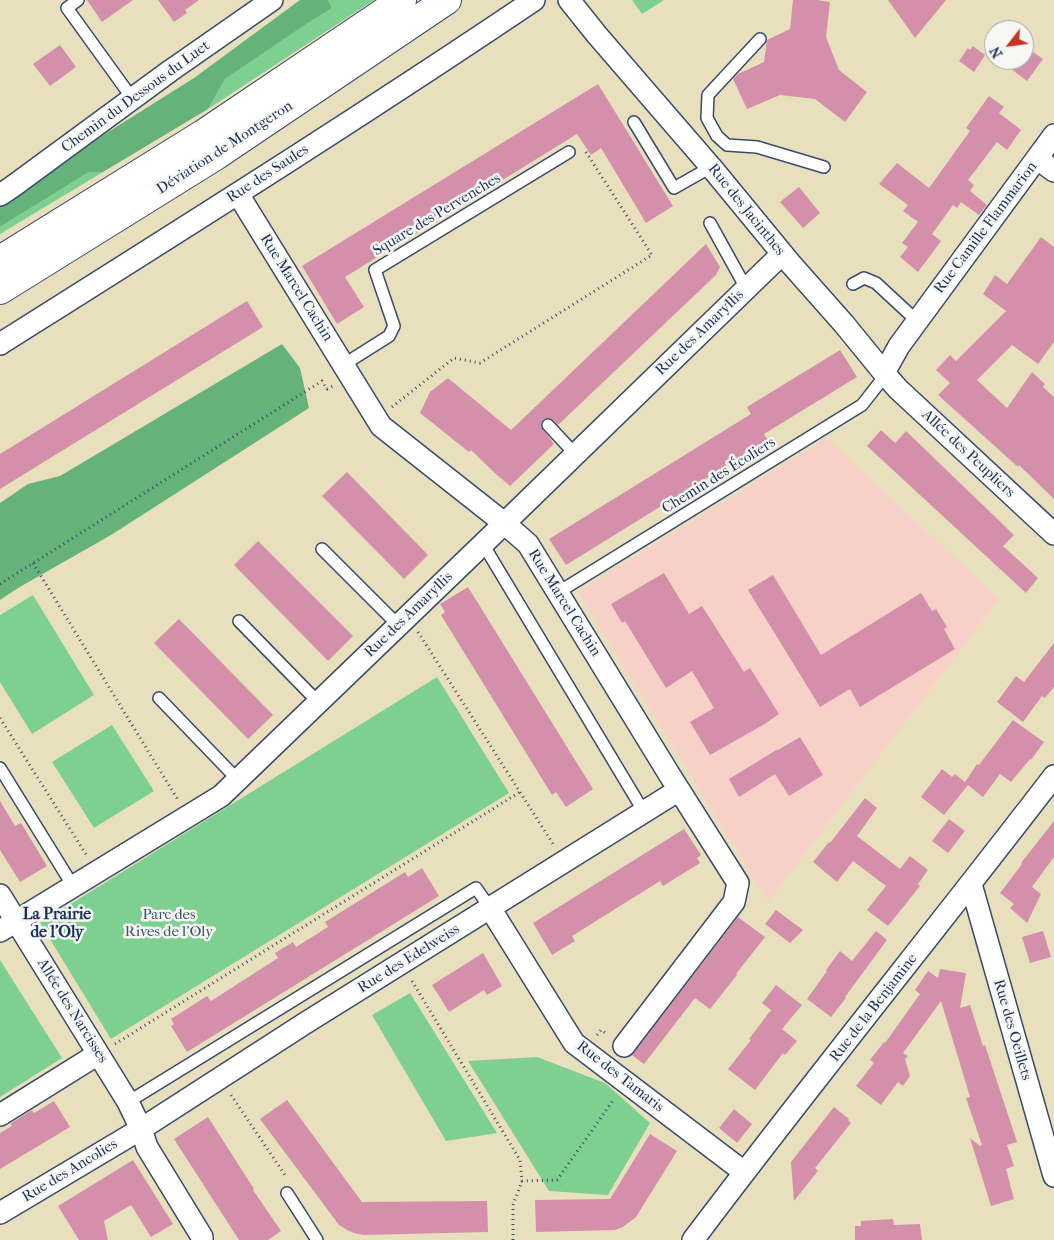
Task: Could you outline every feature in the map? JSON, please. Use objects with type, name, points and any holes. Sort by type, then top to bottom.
[{"type":"main road","name":"Déviation de Montgeron","points":[[0,260],[203,134],[402,0]]},
{"type":"main road","name":"Déviation de Montgeron","points":[[0,290],[217,155],[447,0]]},
{"type":"street","name":"Chemin du Dessous du Luet","points":[[0,195],[170,70],[272,0]]},
{"type":"street","name":"Rue des Saules","points":[[0,344],[238,194],[534,0]]},
{"type":"street","name":"Rue des Jacinthes","points":[[569,0],[884,373]]},
{"type":"street","name":"Rue Camille Flammarion","points":[[917,321],[1046,165],[1054,135]]},
{"type":"street","name":"Rue Marcel Cachin","points":[[238,194],[381,426],[528,544],[678,790],[738,883],[734,902],[624,1046]]},
{"type":"street","name":"Rue des Amaryllis","points":[[8,926],[221,796],[782,254]]},
{"type":"street","points":[[884,373],[899,346],[917,321]]},
{"type":"street","name":"Allée des Peupliers","points":[[884,373],[898,389],[1054,534]]},
{"type":"street","name":"Rue de la Benjamine","points":[[693,1240],[744,1172],[1054,776]]},
{"type":"street","name":"Rue des Edelweiss","points":[[141,1129],[678,790]]},
{"type":"street","name":"Rue des Oeillets","points":[[971,884],[1054,1176]]},
{"type":"street","name":"Allée des Narcisses","points":[[0,895],[8,926],[98,1054],[128,1102],[147,1147],[202,1237],[202,1240]]},
{"type":"street","name":"Rue des Tamaris","points":[[490,908],[574,1043],[744,1172]]},
{"type":"street","points":[[0,1115],[98,1054]]},
{"type":"street","name":"Rue des Ancolies","points":[[0,1212],[141,1129]]},
{"type":"lane","points":[[78,0],[68,8],[132,98]]},
{"type":"lane","points":[[760,39],[708,95],[707,118],[717,136],[727,145],[757,147],[824,167]]},
{"type":"lane","points":[[634,122],[674,188],[704,159],[717,136]]},
{"type":"lane","name":"Square des Pervenches","points":[[347,370],[390,336],[394,326],[375,270],[569,152]]},
{"type":"lane","points":[[710,223],[746,288]]},
{"type":"lane","points":[[853,284],[864,278],[876,283],[917,321]]},
{"type":"lane","name":"Chemin des Écoliers","points":[[558,593],[862,405],[880,382],[884,373]]},
{"type":"lane","points":[[548,425],[575,454]]},
{"type":"lane","points":[[483,544],[644,812]]},
{"type":"lane","points":[[322,549],[402,621]]},
{"type":"lane","points":[[239,621],[318,702]]},
{"type":"lane","points":[[158,698],[237,779]]},
{"type":"lane","points":[[0,768],[74,886]]},
{"type":"lane","points":[[128,1102],[476,888],[490,908]]},
{"type":"lane","points":[[287,1193],[317,1240]]},
{"type":"path","points":[[378,421],[398,402],[454,358],[480,363],[652,256],[581,144],[569,152]]},
{"type":"path","points":[[0,584],[322,381],[327,390],[347,370]]},
{"type":"path","points":[[33,563],[188,816]]},
{"type":"path","points":[[402,621],[520,792],[564,862]]},
{"type":"path","points":[[0,718],[96,872]]},
{"type":"path","points":[[98,1054],[520,792]]},
{"type":"path","points":[[401,964],[520,1160],[522,1181],[513,1205],[513,1240]]},
{"type":"path","points":[[219,1078],[285,1174],[287,1193]]},
{"type":"path","points":[[522,1181],[558,1180],[626,1082]]},
{"type":"shaded area","points":[[827,438],[999,599],[768,902],[578,592]]},
{"type":"green space","points":[[300,0],[328,0],[332,8],[225,79],[208,109],[103,172],[89,172],[0,227],[0,200],[194,78]]},
{"type":"green space","points":[[328,0],[374,0],[208,109],[225,79],[332,8]]},
{"type":"green space","points":[[632,0],[664,0],[642,14]]},
{"type":"green space","points":[[89,172],[103,172],[0,234],[0,227]]},
{"type":"green space","points":[[282,344],[300,368],[309,408],[111,535],[0,600],[0,503],[28,484],[60,476]]},
{"type":"green space","points":[[33,595],[94,695],[32,734],[0,682],[0,615]]},
{"type":"green space","name":"Parc des Rives de l'Oly","points":[[437,677],[509,793],[111,1039],[40,923]]},
{"type":"green space","points":[[112,725],[154,791],[94,828],[52,762]]},
{"type":"green space","points":[[0,960],[62,1058],[0,1097]]},
{"type":"green space","points":[[410,993],[497,1133],[446,1141],[372,1015]]},
{"type":"green space","points":[[537,1057],[605,1083],[650,1123],[608,1195],[549,1191],[468,1061]]},
{"type":"building","points":[[87,0],[133,0],[102,22]]},
{"type":"building","points":[[158,0],[199,0],[185,10],[187,13],[174,22]]},
{"type":"building","points":[[793,0],[830,2],[826,37],[839,70],[867,92],[845,122],[815,99],[780,95],[747,109],[733,79],[738,74],[764,62],[767,40],[790,29]]},
{"type":"building","points":[[888,0],[946,0],[915,38]]},
{"type":"building","points":[[60,45],[76,67],[50,86],[33,64]]},
{"type":"building","points":[[973,46],[984,54],[974,72],[959,61],[968,48],[970,50]]},
{"type":"building","points":[[1034,53],[1043,59],[1027,81],[1012,70],[1034,70]]},
{"type":"building","points":[[598,84],[673,206],[646,223],[601,148],[591,155],[577,134],[345,277],[364,307],[337,324],[302,266]]},
{"type":"building","points":[[989,96],[1004,107],[999,113],[1021,130],[1007,150],[997,142],[968,180],[974,185],[970,191],[987,205],[979,215],[961,202],[957,208],[953,205],[932,234],[941,241],[918,272],[900,257],[908,247],[902,243],[918,222],[903,211],[908,205],[879,184],[897,163],[929,188],[970,131],[966,128]]},
{"type":"building","points":[[799,187],[820,213],[803,228],[780,202]]},
{"type":"building","points":[[1041,237],[1054,247],[1054,342],[1038,364],[1012,345],[977,380],[1007,408],[1032,372],[1045,384],[1043,387],[1054,397],[1054,499],[1019,465],[1018,467],[938,395],[950,383],[936,370],[950,355],[956,361],[1006,311],[983,294],[995,275],[1007,284]]},
{"type":"building","points":[[706,244],[720,267],[716,275],[558,425],[551,418],[543,420],[541,427],[554,444],[510,486],[471,450],[469,452],[420,413],[430,392],[448,378],[511,430]]},
{"type":"building","points":[[247,301],[263,327],[0,489],[0,454]]},
{"type":"building","points":[[840,350],[857,377],[764,434],[768,440],[566,565],[549,539],[751,414],[747,407]]},
{"type":"building","points":[[881,430],[895,443],[906,431],[1014,535],[1003,546],[1038,578],[1026,593],[867,446]]},
{"type":"building","points":[[347,472],[428,555],[404,579],[322,496]]},
{"type":"building","points":[[258,541],[353,636],[328,661],[234,565]]},
{"type":"building","points":[[664,573],[689,614],[702,606],[744,672],[750,668],[779,714],[710,755],[690,722],[714,708],[692,671],[666,688],[625,621],[622,623],[611,604]]},
{"type":"building","points":[[773,575],[821,655],[921,593],[932,611],[936,609],[947,627],[944,629],[955,649],[860,707],[850,689],[820,707],[748,590]]},
{"type":"building","points":[[468,587],[593,789],[566,807],[556,792],[552,795],[441,615],[445,612],[440,604]]},
{"type":"building","points":[[179,619],[273,715],[248,739],[154,643]]},
{"type":"building","points":[[1054,643],[1054,687],[1045,698],[1042,696],[1023,722],[997,702],[1016,676],[1024,682]]},
{"type":"building","points":[[1013,720],[1044,742],[1011,782],[1000,774],[983,797],[968,785],[944,815],[921,797],[942,769],[952,777],[955,774],[965,782],[977,764],[979,765]]},
{"type":"building","points":[[800,737],[823,775],[789,796],[775,774],[739,797],[729,779]]},
{"type":"building","points":[[865,798],[877,808],[857,836],[900,869],[910,856],[928,870],[918,884],[920,886],[888,926],[867,910],[886,886],[853,861],[837,882],[813,862]]},
{"type":"building","points":[[0,801],[15,826],[21,823],[47,866],[20,882],[0,850]]},
{"type":"building","points":[[949,819],[965,831],[948,853],[932,841]]},
{"type":"building","points":[[1054,821],[1054,857],[1032,887],[1041,894],[1027,923],[1010,908],[1014,904],[1000,893]]},
{"type":"building","points":[[684,829],[701,855],[697,858],[700,863],[663,886],[660,881],[572,936],[575,941],[552,955],[533,923]]},
{"type":"building","points":[[422,868],[439,896],[187,1052],[171,1026],[174,1024],[171,1019],[207,996],[211,1001],[278,958],[275,953],[293,942],[296,947],[328,927],[325,922],[405,872],[408,877]]},
{"type":"building","points":[[776,910],[803,930],[790,943],[765,924]]},
{"type":"building","points":[[738,917],[765,937],[710,1009],[695,998],[644,1064],[632,1055]]},
{"type":"building","points":[[876,931],[887,940],[831,1017],[807,999],[840,951],[852,961]]},
{"type":"building","points":[[1043,931],[1051,957],[1030,963],[1022,937]]},
{"type":"building","points":[[483,953],[502,986],[487,995],[484,990],[449,1012],[432,985]]},
{"type":"building","points":[[940,969],[966,973],[960,1008],[970,1005],[1017,1142],[1007,1145],[1014,1166],[1006,1169],[1014,1199],[991,1206],[970,1138],[980,1146],[982,1145],[966,1098],[970,1097],[941,1001],[903,1053],[908,1056],[905,1059],[910,1076],[903,1086],[898,1082],[881,1105],[856,1086],[874,1063],[870,1060],[885,1043],[920,994],[915,990],[928,971],[938,978]]},
{"type":"building","points":[[776,985],[802,1005],[782,1029],[797,1041],[785,1055],[783,1053],[755,1090],[728,1069],[751,1040],[749,1039],[771,1010],[762,1003]]},
{"type":"building","points":[[287,1100],[362,1202],[487,1201],[488,1232],[363,1235],[354,1233],[339,1225],[260,1119]]},
{"type":"building","points":[[54,1101],[70,1127],[0,1169],[0,1133],[32,1110],[34,1113]]},
{"type":"building","points":[[834,1107],[849,1119],[851,1123],[815,1168],[818,1171],[794,1201],[791,1162]]},
{"type":"building","points":[[734,1109],[752,1124],[737,1143],[719,1128]]},
{"type":"building","points":[[208,1117],[281,1231],[268,1240],[239,1240],[174,1139]]},
{"type":"building","points":[[650,1134],[677,1151],[636,1217],[623,1227],[615,1230],[536,1232],[535,1200],[610,1199]]},
{"type":"building","points":[[133,1160],[173,1224],[151,1237],[131,1205],[104,1221],[108,1240],[79,1240],[58,1206]]},
{"type":"building","points":[[893,1219],[894,1225],[920,1224],[922,1240],[855,1240],[855,1226],[861,1226],[861,1221]]},
{"type":"district","name":"La Prairie de l'Oly","points":[[57,924]]}]
